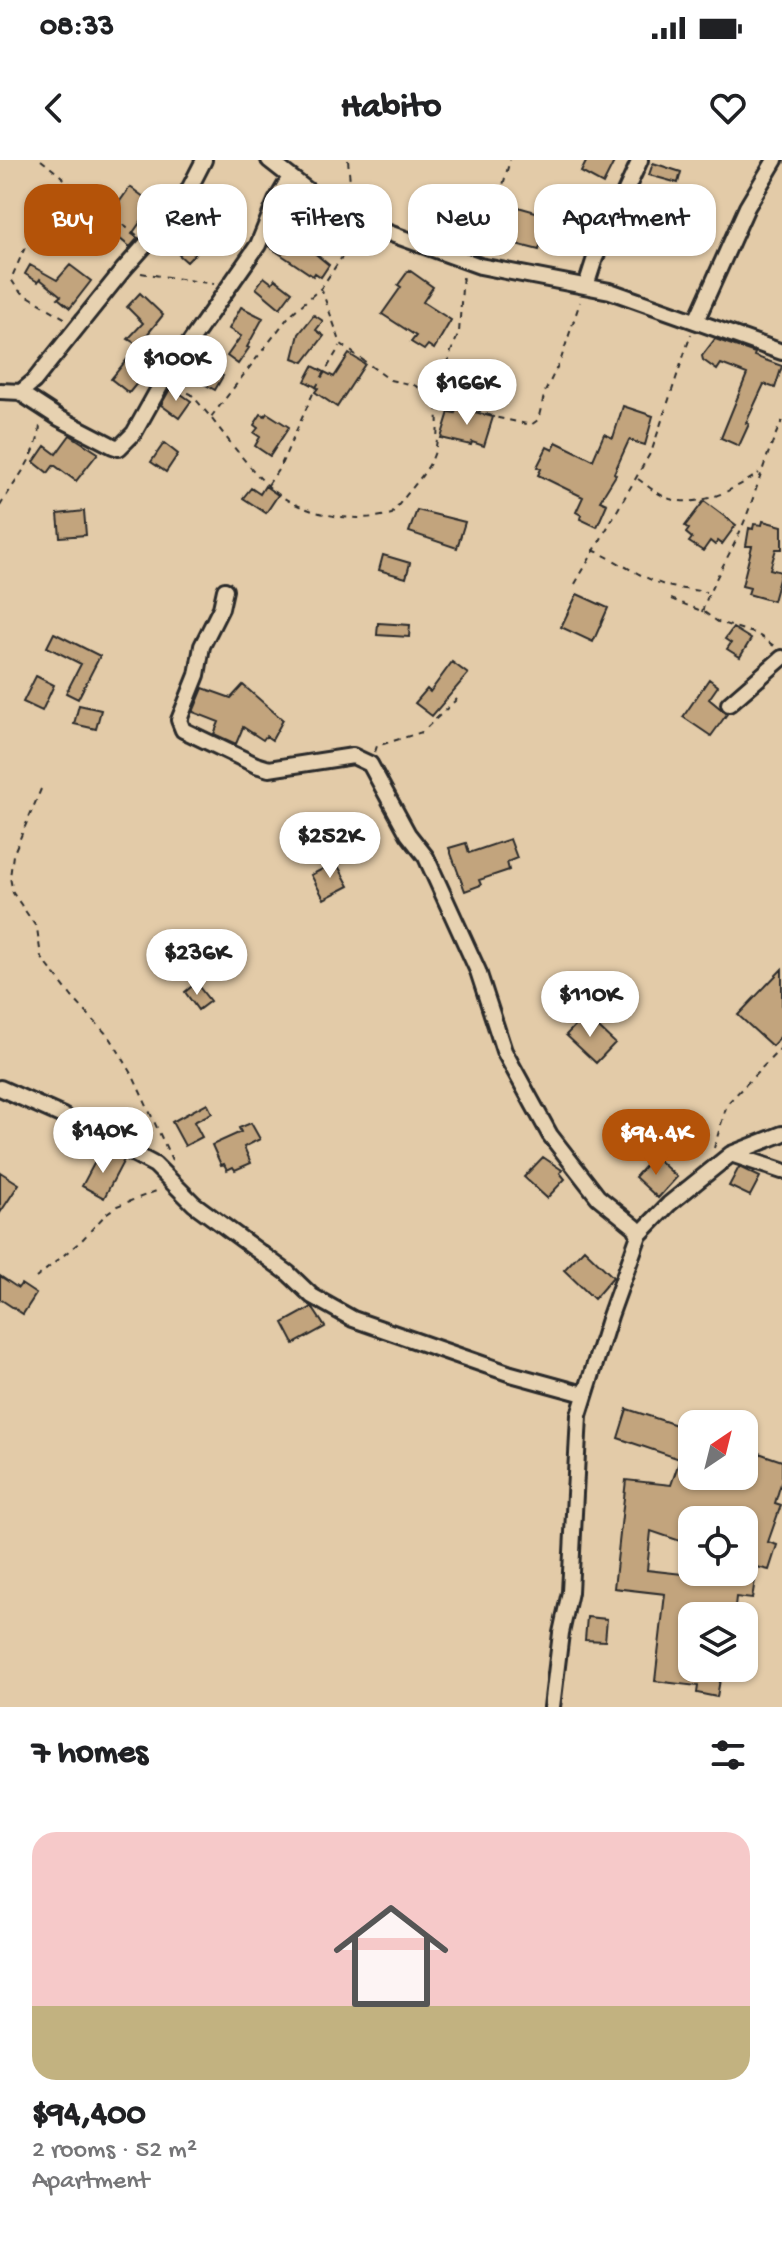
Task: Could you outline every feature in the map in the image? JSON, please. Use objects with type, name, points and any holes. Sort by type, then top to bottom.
[{"type":"street","points":[[192,184],[204,160]]},
{"type":"street","points":[[269,160],[299,184]]},
{"type":"street","points":[[586,286],[595,258],[640,160]]},
{"type":"street","points":[[696,321],[747,207],[775,160]]},
{"type":"street","points":[[0,391],[19,392],[119,448],[134,433],[163,381],[258,245],[276,201],[290,177]]},
{"type":"street","points":[[392,234],[473,263],[610,291],[782,352]]},
{"type":"street","points":[[19,392],[34,381],[137,254]]},
{"type":"street","points":[[225,590],[221,608],[202,646],[197,675],[179,720],[183,730],[269,769],[353,756],[370,764],[437,879],[478,971],[504,1051],[543,1123],[598,1197],[635,1227],[639,1235]]},
{"type":"street","points":[[729,704],[782,658]]},
{"type":"street","points":[[0,1088],[63,1116],[155,1165],[194,1204],[276,1264],[312,1296],[353,1319],[511,1374],[584,1394]]},
{"type":"street","points":[[552,1707],[561,1633],[570,1592],[579,1415],[639,1235],[669,1204],[731,1154],[782,1134]]},
{"type":"street","points":[[731,1154],[782,1171]]},
{"type":"path","points":[[41,160],[69,184]]},
{"type":"path","points":[[348,160],[351,184]]},
{"type":"path","points":[[163,381],[191,394],[268,486],[305,509],[371,519],[392,514],[405,493],[427,469],[435,450],[438,400],[459,333],[461,287],[473,263],[510,160]]},
{"type":"path","points":[[24,250],[11,279],[18,290],[78,326]]},
{"type":"path","points":[[211,417],[290,315],[321,288],[342,256]]},
{"type":"path","points":[[123,270],[227,286]]},
{"type":"path","points":[[442,395],[494,417],[531,425],[538,420],[545,392],[561,359],[586,286]]},
{"type":"path","points":[[321,288],[341,344],[390,380],[414,385],[438,400]]},
{"type":"path","points":[[575,584],[592,549],[652,450],[696,321]]},
{"type":"path","points":[[268,486],[280,467],[315,389],[341,344]]},
{"type":"path","points":[[0,506],[30,459],[39,436],[43,407]]},
{"type":"path","points":[[702,612],[708,593],[743,526],[760,472],[782,421]]},
{"type":"path","points":[[637,478],[671,499],[695,501],[735,489],[760,472]]},
{"type":"path","points":[[592,549],[669,586],[708,593]]},
{"type":"path","points":[[671,599],[718,622],[757,634],[782,651]]},
{"type":"path","points":[[370,764],[377,746],[422,732],[457,699]]},
{"type":"path","points":[[41,789],[13,855],[10,877],[13,893],[37,928],[41,957],[111,1039],[131,1072],[173,1162]]},
{"type":"path","points":[[711,1155],[727,1104],[781,1048]]},
{"type":"path","points":[[36,1278],[117,1206],[175,1185]]},
{"type":"building","points":[[587,160],[615,160],[603,184],[581,172]]},
{"type":"building","points":[[653,163],[681,172],[678,183],[649,175]]},
{"type":"building","points":[[130,187],[137,192],[137,227],[132,234],[137,239],[130,247],[121,240],[121,200]]},
{"type":"building","points":[[518,207],[534,212],[534,249],[518,245]]},
{"type":"building","points":[[283,256],[318,256],[329,265],[321,277],[315,273],[313,276]]},
{"type":"building","points":[[30,265],[57,280],[70,265],[91,281],[70,308],[40,279],[38,282],[25,274]]},
{"type":"building","points":[[409,270],[433,287],[423,302],[451,320],[434,349],[428,345],[424,350],[411,342],[416,336],[382,314]]},
{"type":"building","points":[[264,277],[272,283],[275,279],[292,292],[280,308],[256,288]]},
{"type":"building","points":[[140,293],[163,315],[146,336],[168,356],[165,361],[128,339],[143,323],[127,307]]},
{"type":"building","points":[[241,307],[263,318],[238,364],[227,356],[241,336],[229,329]]},
{"type":"building","points":[[314,315],[323,321],[316,330],[324,336],[304,362],[293,358],[299,334]]},
{"type":"building","points":[[715,339],[782,366],[775,388],[764,384],[739,446],[721,438],[747,374],[721,364],[717,370],[703,360],[702,356]]},
{"type":"building","points":[[349,354],[365,364],[337,407],[315,392],[318,388],[305,381],[313,366],[334,377]]},
{"type":"building","points":[[128,358],[147,371],[129,393],[111,379]]},
{"type":"building","points":[[205,366],[223,376],[215,390],[197,380]]},
{"type":"building","points":[[453,368],[486,372],[482,393],[450,383]]},
{"type":"building","points":[[171,387],[191,401],[179,418],[161,405]]},
{"type":"building","points":[[623,406],[653,416],[645,445],[629,440],[614,473],[616,475],[600,501],[607,504],[597,527],[580,519],[581,515],[576,512],[583,497],[538,475],[541,469],[537,467],[547,447],[553,450],[556,442],[593,460],[604,434],[613,438]]},
{"type":"building","points":[[457,407],[493,417],[484,446],[441,438],[449,412],[455,413]]},
{"type":"building","points":[[267,413],[289,427],[270,456],[255,446],[260,437],[254,433],[258,428],[254,425],[261,414],[265,416]]},
{"type":"building","points":[[70,435],[98,453],[76,481],[54,465],[48,473],[34,462],[45,446],[56,454]]},
{"type":"building","points":[[164,443],[178,454],[166,472],[151,462]]},
{"type":"building","points":[[265,486],[278,495],[266,513],[243,498],[251,488],[260,494]]},
{"type":"building","points":[[704,501],[736,525],[722,544],[718,541],[715,545],[710,541],[703,551],[689,542],[692,538],[686,533],[689,529],[685,526]]},
{"type":"building","points":[[417,510],[465,522],[457,548],[409,532]]},
{"type":"building","points":[[84,511],[86,535],[60,537],[58,514]]},
{"type":"building","points":[[763,521],[782,526],[782,549],[776,549],[770,569],[781,572],[773,601],[748,594],[750,588],[742,586],[752,546],[746,546],[749,528],[753,529],[754,524],[762,525]]},
{"type":"building","points":[[383,555],[410,563],[406,578],[379,570]]},
{"type":"building","points":[[577,594],[608,608],[593,642],[561,627]]},
{"type":"building","points":[[378,623],[410,625],[409,637],[377,635]]},
{"type":"building","points":[[733,628],[751,639],[740,657],[727,649],[731,643],[725,639]]},
{"type":"building","points":[[54,633],[100,656],[78,699],[66,693],[81,664],[47,647]]},
{"type":"building","points":[[452,662],[468,674],[432,716],[415,703],[427,689],[430,692]]},
{"type":"building","points":[[36,676],[54,685],[42,711],[23,702]]},
{"type":"building","points":[[709,679],[718,686],[709,699],[727,714],[711,736],[683,717]]},
{"type":"building","points":[[243,685],[283,720],[272,740],[266,736],[263,740],[243,727],[236,744],[214,734],[219,722],[193,712],[203,688],[231,698]]},
{"type":"building","points":[[79,705],[101,710],[96,729],[74,724]]},
{"type":"building","points":[[510,839],[517,858],[507,862],[509,870],[479,880],[481,885],[465,891],[449,848],[466,843],[469,853]]},
{"type":"building","points":[[336,862],[349,886],[324,899],[311,875]]},
{"type":"building","points":[[782,969],[782,1035],[772,1046],[738,1015]]},
{"type":"building","points":[[196,983],[210,1001],[198,1010],[185,992]]},
{"type":"building","points":[[585,1015],[615,1043],[596,1063],[566,1035]]},
{"type":"building","points":[[207,1103],[212,1113],[194,1122],[202,1137],[185,1146],[172,1122]]},
{"type":"building","points":[[251,1123],[260,1139],[244,1147],[251,1163],[227,1170],[224,1164],[221,1165],[212,1145],[241,1132],[239,1128]]},
{"type":"building","points":[[112,1153],[124,1160],[104,1198],[82,1186],[97,1158],[106,1163]]},
{"type":"building","points":[[654,1156],[677,1177],[658,1198],[635,1177]]},
{"type":"building","points":[[543,1157],[562,1170],[560,1173],[565,1179],[547,1198],[524,1177]]},
{"type":"building","points":[[739,1167],[760,1177],[750,1196],[729,1186]]},
{"type":"building","points":[[0,1172],[19,1184],[0,1213]]},
{"type":"building","points":[[584,1249],[613,1277],[594,1299],[564,1270]]},
{"type":"building","points":[[0,1276],[18,1288],[21,1284],[36,1294],[23,1314],[0,1299]]},
{"type":"building","points":[[312,1307],[325,1327],[294,1344],[283,1323]]},
{"type":"building","points":[[627,1409],[678,1425],[678,1458],[618,1438]]},
{"type":"building","points":[[758,1453],[782,1461],[782,1480],[775,1503],[781,1505],[768,1542],[777,1545],[769,1570],[758,1567],[758,1506],[678,1506],[678,1540],[651,1531],[647,1570],[678,1574],[678,1586],[754,1586],[752,1599],[736,1597],[735,1602],[678,1602],[678,1682],[720,1682],[717,1697],[697,1693],[698,1686],[655,1681],[665,1594],[614,1588],[626,1480],[671,1485],[678,1465],[678,1490],[758,1490]]},
{"type":"building","points":[[587,1617],[607,1619],[605,1641],[585,1640]]}]
